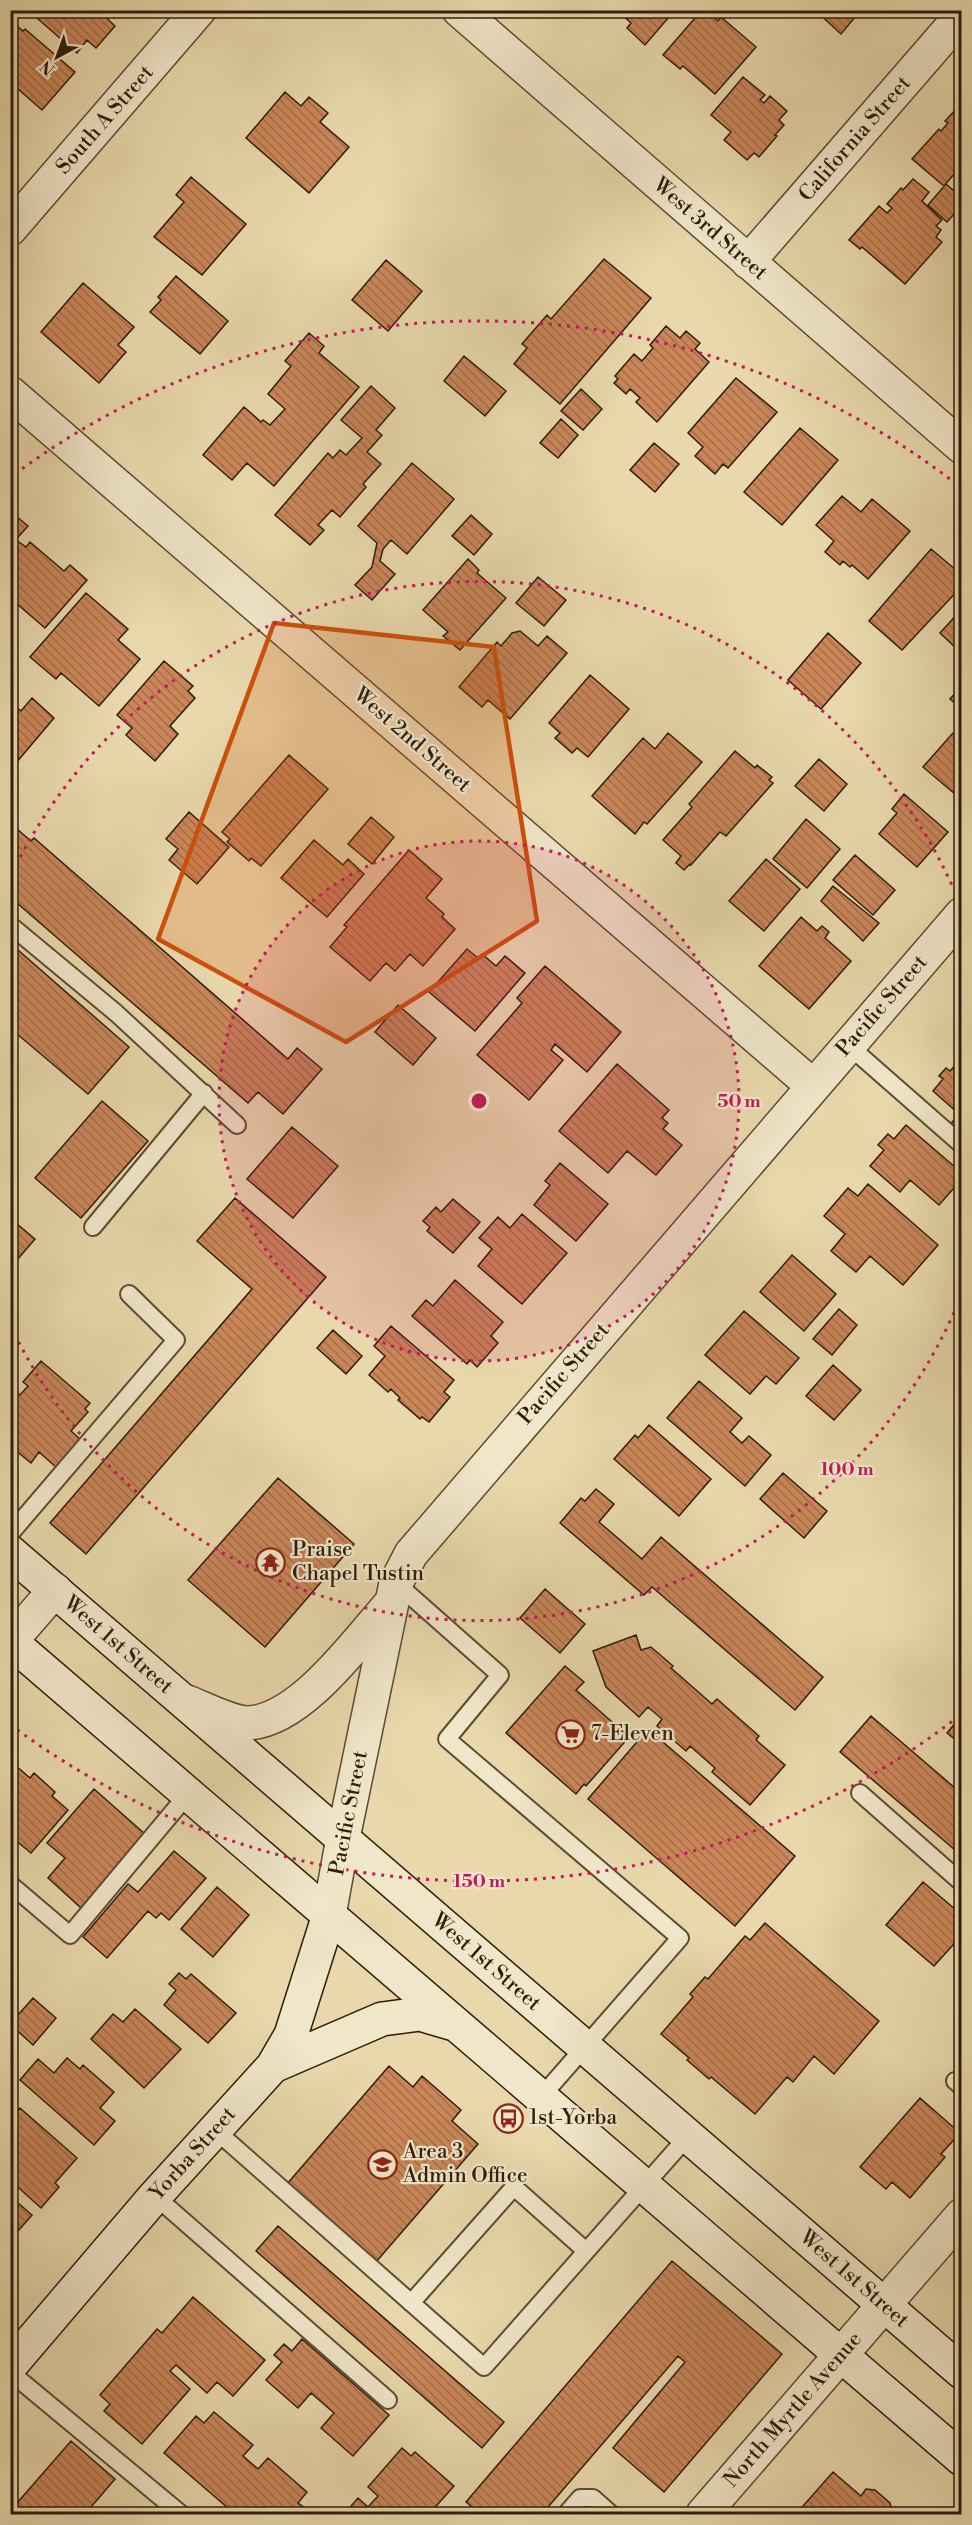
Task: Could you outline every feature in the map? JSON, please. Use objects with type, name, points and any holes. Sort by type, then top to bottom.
[{"type":"street","name":"South A Street","points":[[10,229],[199,10]]},
{"type":"street","name":"West 3rd Street","points":[[459,10],[962,447]]},
{"type":"street","name":"California Street","points":[[748,262],[962,15]]},
{"type":"street","name":"West 2nd Street","points":[[10,393],[813,1086]]},
{"type":"street","name":"Pacific Street","points":[[329,1915],[342,1838],[394,1592],[411,1554],[430,1529],[962,914]]},
{"type":"street","name":"West 1st Street","points":[[10,1552],[962,2372]]},
{"type":"street","points":[[55,1590],[11,1642],[962,2459]]},
{"type":"street","points":[[180,1699],[215,1714],[246,1723],[274,1717],[291,1709],[322,1681],[394,1592]]},
{"type":"street","name":"Yorba Street","points":[[10,2366],[155,2196],[273,2066],[291,2035],[329,1915]]},
{"type":"street","points":[[273,2066],[382,2019],[420,2014],[456,2024]]},
{"type":"street","name":"North Myrtle Avenue","points":[[703,2514],[962,2214]]},
{"type":"lane","points":[[10,925],[116,1013],[237,1125]]},
{"type":"lane","points":[[848,1046],[962,1145]]},
{"type":"lane","points":[[93,1227],[204,1093]]},
{"type":"lane","points":[[10,1534],[176,1340],[129,1294]]},
{"type":"lane","points":[[394,1592],[500,1675],[447,1739],[680,1938],[541,2097]]},
{"type":"lane","points":[[860,1793],[962,1883]]},
{"type":"lane","points":[[10,1884],[70,1935],[188,1794]]},
{"type":"lane","points":[[214,2129],[484,2367],[688,2136]]},
{"type":"lane","points":[[411,2303],[514,2187],[586,2251]]},
{"type":"lane","points":[[155,2196],[388,2400]]},
{"type":"lane","points":[[10,2372],[181,2514]]},
{"type":"lane","points":[[566,2514],[580,2498],[593,2498],[611,2514]]},
{"type":"highlighted area","points":[[274,623],[494,647],[537,921],[346,1042],[158,939]]},
{"type":"building","points":[[32,10],[98,10],[115,26],[96,48],[87,40],[77,53],[30,12]]},
{"type":"building","points":[[617,10],[675,10],[645,45],[627,28],[631,23]]},
{"type":"building","points":[[702,10],[706,10],[718,21],[721,17],[756,47],[715,94],[683,66],[680,69],[663,55]]},
{"type":"building","points":[[815,10],[861,10],[841,34]]},
{"type":"building","points":[[17,26],[23,31],[25,29],[75,72],[42,110],[10,82],[10,33]]},
{"type":"building","points":[[743,77],[765,95],[760,100],[764,103],[770,96],[787,111],[779,120],[784,125],[775,135],[777,136],[759,157],[754,153],[747,160],[724,140],[731,132],[711,115]]},
{"type":"building","points":[[285,92],[301,106],[309,97],[328,113],[320,122],[349,147],[309,193],[246,138]]},
{"type":"building","points":[[962,103],[962,165],[944,186],[912,159],[939,129],[941,131],[948,123],[945,121]]},
{"type":"building","points":[[191,177],[246,224],[202,275],[154,237],[184,202],[176,195]]},
{"type":"building","points":[[913,179],[929,192],[922,201],[942,220],[936,226],[941,230],[936,237],[942,242],[905,284],[862,247],[860,249],[849,240],[879,206],[887,213],[892,208],[887,204],[901,188],[903,190]]},
{"type":"building","points":[[946,184],[953,190],[957,185],[962,189],[962,205],[947,222],[928,205]]},
{"type":"building","points":[[604,259],[651,298],[560,404],[514,364],[527,348],[522,344],[547,315],[551,319]]},
{"type":"building","points":[[386,260],[422,291],[388,331],[352,300]]},
{"type":"building","points":[[176,276],[228,321],[200,354],[150,312],[161,300],[158,297]]},
{"type":"building","points":[[83,283],[134,327],[118,345],[126,352],[99,383],[41,332]]},
{"type":"building","points":[[666,326],[680,338],[686,331],[700,343],[695,349],[709,362],[657,422],[636,402],[640,398],[630,389],[626,394],[614,383],[618,379],[615,376],[634,354],[642,361],[653,348],[650,345]]},
{"type":"building","points":[[309,333],[324,346],[319,353],[359,387],[274,486],[247,463],[232,480],[203,455],[244,407],[261,422],[263,420],[270,425],[285,409],[268,394],[291,366],[285,361]]},
{"type":"building","points":[[464,356],[506,391],[485,416],[444,381]]},
{"type":"building","points":[[736,378],[777,412],[728,468],[723,464],[715,474],[695,456],[703,447],[688,433]]},
{"type":"building","points":[[371,386],[395,408],[376,430],[382,435],[367,452],[381,464],[363,484],[366,487],[340,517],[332,510],[318,525],[324,530],[310,545],[275,515],[328,453],[333,458],[340,450],[346,455],[362,438],[341,420]]},
{"type":"building","points":[[581,389],[602,409],[583,430],[561,411]]},
{"type":"building","points":[[561,419],[578,435],[558,458],[540,443]]},
{"type":"building","points":[[800,428],[838,460],[782,525],[744,492]]},
{"type":"building","points":[[654,443],[679,464],[655,492],[630,470]]},
{"type":"building","points":[[412,463],[454,499],[407,554],[391,540],[383,549],[380,561],[395,574],[372,600],[355,585],[372,567],[377,543],[358,526]]},
{"type":"building","points":[[842,496],[861,512],[872,499],[910,531],[868,579],[852,565],[850,567],[843,561],[840,565],[825,552],[834,541],[816,525]]},
{"type":"building","points":[[10,511],[28,526],[10,546]]},
{"type":"building","points":[[471,515],[492,534],[474,555],[452,536]]},
{"type":"building","points":[[19,542],[26,547],[30,542],[64,571],[70,565],[87,580],[45,628],[10,598],[10,551]]},
{"type":"building","points":[[931,549],[962,575],[962,586],[902,650],[869,621]]},
{"type":"building","points":[[468,559],[479,570],[477,573],[506,598],[460,650],[443,636],[448,632],[423,610]]},
{"type":"building","points":[[538,577],[566,600],[544,626],[516,603]]},
{"type":"building","points":[[86,593],[128,629],[118,640],[140,659],[99,706],[61,673],[56,679],[30,657]]},
{"type":"building","points":[[962,609],[962,642],[956,648],[940,633]]},
{"type":"building","points":[[520,631],[538,646],[547,636],[567,653],[510,719],[488,700],[482,707],[459,687],[497,642],[501,646],[512,633]]},
{"type":"building","points":[[828,633],[861,663],[821,709],[788,680]]},
{"type":"building","points":[[164,661],[193,686],[188,691],[195,698],[170,726],[178,734],[155,761],[126,735],[132,728],[117,715]]},
{"type":"building","points":[[590,675],[629,709],[588,757],[577,748],[572,753],[555,738],[560,733],[549,723]]},
{"type":"building","points":[[962,686],[962,709],[950,699]]},
{"type":"building","points":[[32,698],[54,718],[10,770],[10,709],[14,705],[21,711]]},
{"type":"building","points":[[668,733],[702,762],[647,824],[644,822],[635,834],[592,796],[643,738],[655,749]]},
{"type":"building","points":[[953,733],[962,740],[962,800],[923,767]]},
{"type":"building","points":[[735,751],[755,768],[757,765],[772,777],[769,780],[773,783],[726,836],[720,832],[684,870],[676,863],[681,856],[663,840],[692,807],[689,804]]},
{"type":"building","points":[[289,755],[328,789],[261,866],[251,858],[249,861],[227,842],[230,839],[222,832]]},
{"type":"building","points":[[819,759],[847,784],[824,811],[795,786]]},
{"type":"building","points":[[904,794],[948,832],[917,867],[879,834],[897,813],[892,809]]},
{"type":"building","points":[[189,812],[229,847],[197,884],[169,860],[178,849],[166,839]]},
{"type":"building","points":[[371,817],[394,837],[372,864],[348,844]]},
{"type":"building","points":[[806,819],[840,849],[807,888],[773,859]]},
{"type":"building","points":[[10,823],[31,841],[34,838],[288,1059],[297,1048],[322,1069],[283,1114],[258,1092],[248,1103],[10,897]]},
{"type":"building","points":[[314,840],[343,865],[348,859],[364,874],[327,917],[281,878]]},
{"type":"building","points":[[409,850],[442,879],[426,898],[444,914],[442,917],[455,929],[423,966],[410,954],[395,971],[386,963],[370,981],[330,947],[347,927],[344,925]]},
{"type":"building","points":[[855,855],[895,890],[873,915],[833,880]]},
{"type":"building","points":[[766,859],[800,889],[764,931],[729,901]]},
{"type":"building","points":[[833,886],[879,923],[863,941],[821,901]]},
{"type":"building","points":[[801,917],[817,931],[822,926],[829,932],[825,938],[851,961],[809,1009],[759,966]]},
{"type":"building","points":[[10,943],[129,1047],[88,1094],[10,1028]]},
{"type":"building","points":[[467,949],[478,958],[482,954],[496,966],[505,956],[525,973],[475,1031],[429,992]]},
{"type":"building","points":[[545,966],[621,1032],[587,1072],[555,1044],[551,1050],[563,1060],[529,1100],[477,1055],[522,1003],[517,998]]},
{"type":"building","points":[[398,1005],[436,1038],[413,1065],[375,1032]]},
{"type":"building","points":[[961,1059],[962,1138],[948,1127],[959,1114],[933,1091],[943,1079],[939,1076],[946,1068],[950,1071]]},
{"type":"building","points":[[617,1064],[669,1110],[662,1118],[668,1123],[663,1129],[682,1145],[656,1175],[627,1151],[608,1173],[559,1131]]},
{"type":"building","points":[[102,1101],[148,1141],[81,1218],[35,1178]]},
{"type":"building","points":[[906,1125],[962,1173],[962,1179],[939,1205],[910,1180],[900,1192],[870,1166],[884,1150],[878,1145],[888,1134],[894,1139]]},
{"type":"building","points":[[292,1127],[338,1166],[293,1218],[247,1179]]},
{"type":"building","points":[[560,1163],[608,1204],[576,1241],[534,1205],[550,1185],[545,1181]]},
{"type":"building","points":[[868,1184],[938,1245],[903,1285],[870,1256],[856,1272],[831,1251],[845,1234],[824,1216],[848,1188],[858,1196]]},
{"type":"building","points":[[235,1198],[326,1277],[86,1554],[50,1523],[252,1289],[197,1241]]},
{"type":"building","points":[[453,1199],[480,1222],[453,1253],[427,1231],[430,1227],[423,1221],[436,1207],[441,1212]]},
{"type":"building","points":[[522,1214],[567,1253],[522,1304],[478,1266],[492,1249],[479,1238],[498,1217],[510,1228]]},
{"type":"building","points":[[10,1218],[35,1239],[10,1268]]},
{"type":"building","points":[[792,1255],[836,1294],[804,1331],[760,1292]]},
{"type":"building","points":[[455,1280],[503,1322],[491,1336],[498,1343],[477,1367],[470,1360],[467,1364],[412,1316],[426,1300],[433,1306]]},
{"type":"building","points":[[839,1309],[857,1325],[832,1355],[813,1339]]},
{"type":"building","points":[[744,1311],[799,1358],[776,1384],[766,1376],[750,1394],[705,1355]]},
{"type":"building","points":[[391,1326],[454,1380],[444,1392],[450,1397],[429,1422],[422,1417],[420,1419],[398,1400],[400,1398],[391,1389],[388,1392],[369,1375],[385,1356],[374,1346]]},
{"type":"building","points":[[333,1330],[362,1356],[346,1374],[317,1348]]},
{"type":"building","points":[[41,1361],[90,1403],[85,1409],[88,1412],[71,1431],[81,1440],[57,1468],[39,1452],[31,1463],[10,1446],[10,1386],[20,1395],[28,1386],[23,1382]]},
{"type":"building","points":[[833,1365],[861,1390],[834,1420],[806,1396]]},
{"type":"building","points":[[699,1381],[742,1418],[730,1432],[742,1443],[749,1436],[771,1455],[745,1486],[667,1418]]},
{"type":"building","points":[[649,1425],[711,1479],[679,1516],[614,1459],[635,1435],[638,1438]]},
{"type":"building","points":[[783,1473],[827,1511],[804,1538],[760,1499]]},
{"type":"building","name":"Praise Chapel Tustin","points":[[278,1478],[354,1544],[265,1647],[188,1580]]},
{"type":"building","points":[[596,1489],[614,1504],[599,1522],[642,1559],[661,1537],[823,1677],[795,1710],[652,1587],[644,1595],[560,1523],[581,1498],[585,1501]]},
{"type":"building","points":[[545,1589],[585,1624],[560,1653],[520,1618]]},
{"type":"building","points":[[636,1635],[641,1650],[651,1647],[712,1704],[717,1699],[759,1736],[756,1740],[785,1765],[750,1805],[712,1772],[715,1768],[690,1746],[686,1751],[657,1726],[662,1719],[648,1707],[639,1717],[606,1687],[593,1651]]},
{"type":"building","points":[[565,1666],[584,1682],[576,1690],[629,1737],[586,1786],[584,1784],[576,1794],[506,1733]]},
{"type":"building","points":[[962,1715],[962,1745],[947,1733]]},
{"type":"building","points":[[871,1716],[962,1794],[962,1856],[840,1752]]},
{"type":"building","points":[[648,1729],[795,1856],[735,1926],[588,1799]]},
{"type":"building","points":[[15,1765],[30,1778],[34,1773],[55,1792],[52,1796],[68,1810],[31,1853],[14,1839],[10,1841],[10,1770]]},
{"type":"building","points":[[94,1789],[145,1834],[81,1908],[48,1878],[65,1858],[47,1843]]},
{"type":"building","points":[[174,1851],[206,1878],[169,1920],[161,1913],[156,1918],[148,1911],[107,1958],[83,1937],[128,1884],[138,1892]]},
{"type":"building","points":[[923,1882],[962,1915],[962,1935],[934,1966],[886,1925]]},
{"type":"building","points":[[217,1887],[249,1915],[213,1957],[181,1929]]},
{"type":"building","points":[[765,1923],[879,2021],[834,2074],[814,2056],[793,2082],[787,2077],[755,2114],[711,2077],[709,2079],[661,2034],[693,1997],[690,1994],[705,1977],[708,1979],[745,1936],[750,1940]]},
{"type":"building","points":[[179,1973],[186,1979],[191,1974],[236,2013],[208,2043],[164,2005],[176,1990],[169,1984]]},
{"type":"building","points":[[33,1998],[56,2018],[33,2045],[10,2024]]},
{"type":"building","points":[[135,2009],[181,2049],[144,2088],[91,2039],[113,2014],[123,2022]]},
{"type":"building","points":[[67,2058],[80,2069],[83,2065],[114,2092],[100,2108],[115,2121],[94,2145],[20,2080],[38,2059],[54,2073]]},
{"type":"building","name":"Area 3 Admin Office","points":[[389,2066],[413,2087],[422,2076],[461,2110],[452,2121],[478,2144],[376,2262],[287,2184]]},
{"type":"building","points":[[920,2098],[960,2133],[941,2154],[945,2157],[910,2198],[892,2182],[886,2189],[860,2167]]},
{"type":"building","points":[[20,2108],[77,2158],[55,2183],[59,2187],[41,2208],[10,2180],[10,2119]]},
{"type":"building","points":[[10,2196],[32,2215],[10,2240]]},
{"type":"building","points":[[278,2226],[504,2422],[482,2448],[256,2251]]},
{"type":"building","points":[[672,2261],[782,2354],[664,2492],[613,2448],[685,2362],[678,2356],[542,2514],[480,2514],[466,2502]]},
{"type":"building","points":[[193,2297],[265,2360],[233,2396],[217,2382],[207,2393],[176,2365],[170,2371],[190,2389],[142,2444],[104,2411],[110,2404],[100,2395],[157,2329],[162,2333]]},
{"type":"building","points":[[302,2339],[389,2415],[353,2456],[321,2428],[334,2413],[311,2393],[298,2408],[266,2380],[282,2362],[274,2355],[284,2344],[292,2351]]},
{"type":"building","points":[[214,2412],[253,2445],[243,2456],[258,2469],[268,2458],[307,2492],[298,2503],[305,2508],[300,2514],[235,2514],[164,2453],[196,2416],[204,2423]]},
{"type":"building","points":[[71,2441],[115,2479],[85,2514],[16,2514],[11,2510]]},
{"type":"building","points":[[402,2448],[411,2456],[415,2452],[454,2486],[429,2514],[344,2514],[358,2498],[368,2507],[378,2496],[368,2487]]},
{"type":"building","points":[[833,2472],[861,2496],[866,2489],[875,2490],[890,2503],[892,2511],[889,2514],[796,2514]]},
{"type":"place","name":"Praise Chapel Tustin","points":[[271,1562]]},
{"type":"place","name":"7-Eleven","points":[[570,1734]]},
{"type":"place","name":"1st-Yorba","points":[[508,2118]]},
{"type":"place","name":"Area 3 Admin Office","points":[[382,2164]]}]
